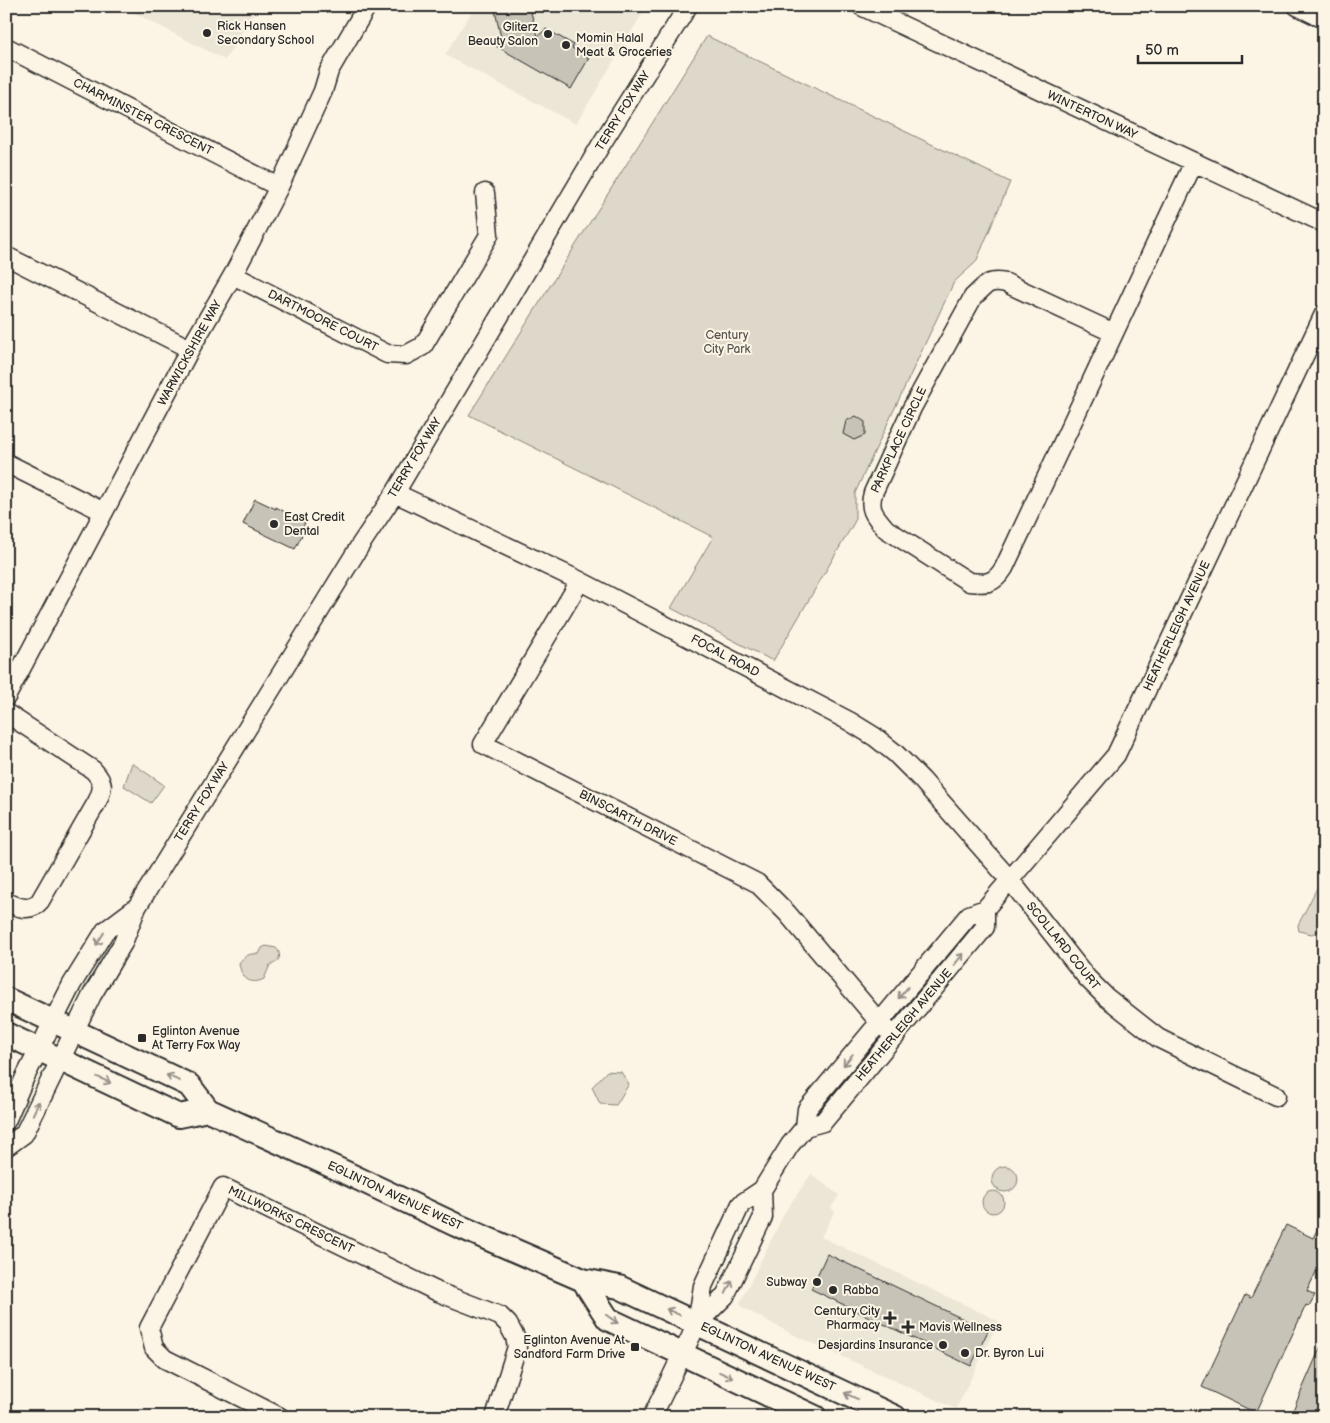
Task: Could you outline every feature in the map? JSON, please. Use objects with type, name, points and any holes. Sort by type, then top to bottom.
[{"type":"main road","name":"EGLINTON AVENUE WEST","points":[[6,1000],[189,1085],[208,1110],[583,1280],[619,1287],[896,1417]]},
{"type":"main road","points":[[6,1034],[179,1116],[208,1110]]},
{"type":"main road","points":[[583,1280],[608,1319],[815,1417]]},
{"type":"street","name":"WARWICKSHIRE WAY","points":[[6,697],[190,349],[233,275],[279,187],[323,92],[329,71],[367,6]]},
{"type":"street","name":"TERRY FOX WAY","points":[[7,1144],[24,1134],[92,995],[123,943],[137,907],[356,552],[395,493],[602,143],[688,6]]},
{"type":"street","name":"WINTERTON WAY","points":[[861,6],[1324,223]]},
{"type":"street","points":[[1297,6],[1324,18]]},
{"type":"street","name":"CHARMINSTER CRESCENT","points":[[6,47],[279,187]]},
{"type":"street","name":"PARKPLACE CIRCLE","points":[[1114,333],[1006,283],[997,281],[987,283],[973,297],[912,408],[873,493],[870,503],[872,510],[886,529],[969,582],[982,583],[998,578],[1114,333],[1194,162]]},
{"type":"street","name":"DARTMOORE COURT","points":[[233,275],[387,354],[406,354],[422,346],[488,234],[485,193]]},
{"type":"street","points":[[6,256],[190,349]]},
{"type":"street","name":"HEATHERLEIGH AVENUE","points":[[697,1324],[702,1286],[741,1204],[762,1190],[790,1145],[805,1126],[807,1109],[969,915],[985,910],[1116,755],[1324,314]]},
{"type":"street","points":[[6,464],[104,512]]},
{"type":"street","name":"FOCAL ROAD","points":[[395,493],[580,581],[850,721],[895,753],[921,779],[1010,880]]},
{"type":"street","name":"BINSCARTH DRIVE","points":[[580,581],[483,744],[757,884],[787,913],[879,1022],[895,1037]]},
{"type":"street","points":[[6,713],[93,770],[100,777],[103,784],[102,793],[37,905],[26,908],[6,902]]},
{"type":"street","name":"SCOLLARD COURT","points":[[1010,880],[1087,978],[1116,1005],[1158,1038],[1276,1096]]},
{"type":"street","name":"TERRY FOX WAY","points":[[6,1121],[25,1077],[72,984],[105,931],[137,907]]},
{"type":"street","name":"HEATHERLEIGH AVENUE","points":[[805,1126],[823,1122],[895,1037],[985,927],[985,910]]},
{"type":"street","name":"MILLWORKS CRESCENT","points":[[280,1417],[164,1359],[154,1348],[149,1328],[223,1187],[438,1292],[500,1316],[508,1324],[515,1337],[517,1348],[495,1417]]},
{"type":"street","points":[[652,1417],[697,1324],[725,1296],[763,1217],[762,1190]]},
{"type":"shaded area","name":"Rick Hansen Secondary School","points":[[121,6],[258,6],[225,60]]},
{"type":"shaded area","points":[[475,6],[647,6],[576,124],[445,55]]},
{"type":"shaded area","points":[[811,1174],[839,1195],[831,1208],[835,1211],[821,1237],[999,1321],[956,1409],[798,1337],[741,1307],[740,1303],[785,1212]]},
{"type":"green space","name":"Century City Park","points":[[707,36],[1010,182],[976,262],[954,282],[855,493],[855,521],[773,661],[671,608],[713,537],[469,415]]},
{"type":"green space","points":[[132,763],[164,785],[151,803],[124,786]]},
{"type":"green space","points":[[1324,885],[1324,928],[1312,934],[1299,931],[1298,925],[1317,888]]},
{"type":"green space","points":[[266,946],[276,948],[280,956],[276,962],[270,965],[264,979],[254,982],[250,981],[242,973],[239,963],[248,955],[259,954],[262,948]]},
{"type":"green space","points":[[607,1071],[621,1072],[629,1084],[616,1105],[600,1104],[592,1087]]},
{"type":"green space","points":[[1005,1166],[1014,1170],[1018,1179],[1014,1188],[1005,1192],[996,1188],[992,1179],[996,1170]]},
{"type":"green space","points":[[993,1191],[1001,1194],[1004,1202],[1001,1210],[993,1213],[985,1210],[982,1202],[985,1194]]},
{"type":"building","points":[[494,6],[529,6],[538,36],[546,29],[574,45],[572,48],[589,58],[571,89],[496,46],[501,38]]},
{"type":"building","points":[[856,416],[865,422],[865,435],[854,440],[843,434],[846,421]]},
{"type":"building","name":"East Credit Dental","points":[[255,499],[276,509],[276,507],[305,523],[300,534],[302,535],[295,549],[243,524]]},
{"type":"building","points":[[1324,1216],[1324,1273],[1317,1270],[1307,1291],[1315,1295],[1309,1306],[1306,1305],[1256,1413],[1202,1387],[1245,1295],[1251,1298],[1286,1225],[1313,1238]]},
{"type":"building","points":[[827,1254],[988,1331],[971,1366],[811,1289]]},
{"type":"building","points":[[1324,1339],[1324,1417],[1290,1417]]},
{"type":"place","name":"Rick Hansen Secondary School","points":[[207,33]]},
{"type":"place","name":"Gliterz Beauty Salon","points":[[548,34]]},
{"type":"place","name":"Momin Halal Meat & Groceries","points":[[566,45]]},
{"type":"place","name":"East Credit Dental","points":[[274,524]]},
{"type":"place","name":"Eglinton Avenue At Terry Fox Way","points":[[142,1038]]},
{"type":"place","name":"Subway","points":[[817,1282]]},
{"type":"place","name":"Rabba","points":[[833,1290]]},
{"type":"place","name":"Century City Pharmacy","points":[[890,1318]]},
{"type":"place","name":"Mavis Wellness","points":[[908,1327]]},
{"type":"place","name":"Desjardins Insurance","points":[[943,1345]]},
{"type":"place","name":"Eglinton Avenue At Sandford Farm Drive","points":[[635,1347]]},
{"type":"place","name":"Dr. Byron Lui","points":[[965,1353]]}]
